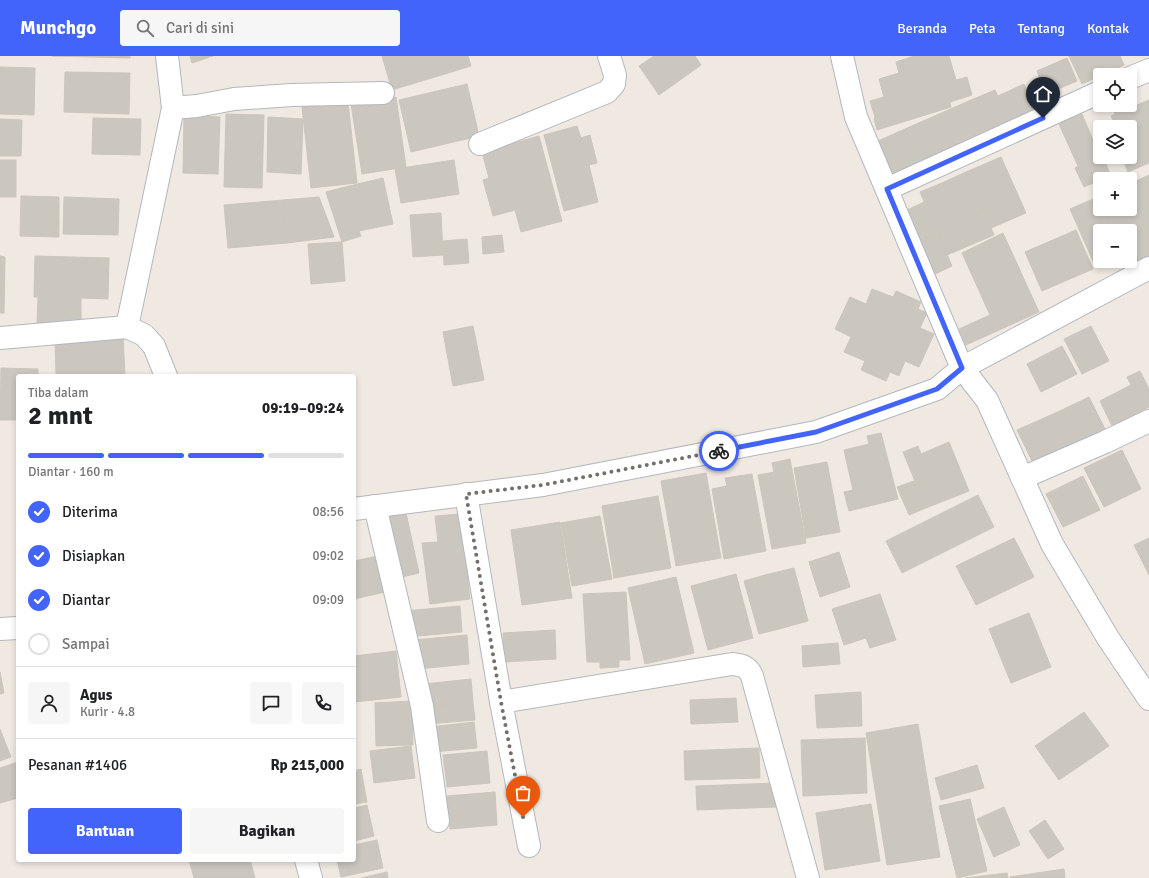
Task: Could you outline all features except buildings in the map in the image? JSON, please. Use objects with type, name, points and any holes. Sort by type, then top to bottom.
[{"type":"street","points":[[128,327],[173,108],[167,56]]},
{"type":"street","points":[[480,144],[607,92],[614,84],[615,75],[609,56]]},
{"type":"street","points":[[842,56],[856,117],[962,368],[987,400],[1052,544],[1108,638],[1149,699]]},
{"type":"street","points":[[1137,75],[1149,70]]},
{"type":"street","points":[[173,108],[197,106],[234,99],[292,95],[383,93]]},
{"type":"street","points":[[887,189],[1093,95]]},
{"type":"street","points":[[356,509],[543,485],[816,432],[937,389],[962,368],[1149,268]]},
{"type":"street","points":[[0,338],[128,327],[144,335],[154,346],[165,374]]},
{"type":"street","points":[[1022,478],[1149,421]]},
{"type":"street","points":[[466,494],[501,702],[529,846]]},
{"type":"street","points":[[376,506],[422,706],[438,821]]},
{"type":"street","points":[[0,629],[16,628]]},
{"type":"street","points":[[501,702],[732,664],[742,665],[750,670],[752,676],[808,878]]},
{"type":"street","points":[[307,862],[311,878]]},
{"type":"way so far","points":[[523,817],[501,702],[466,494],[543,485],[719,451]]},
{"type":"route","points":[[719,451],[816,432],[937,389],[962,368],[887,189],[1043,118]]}]
